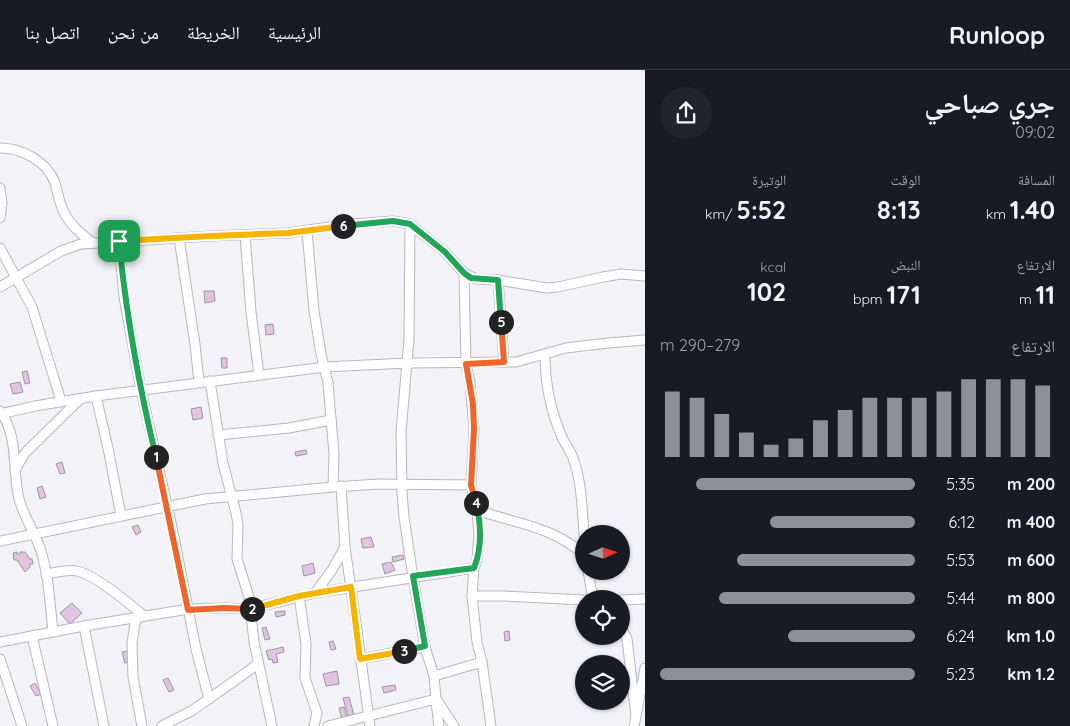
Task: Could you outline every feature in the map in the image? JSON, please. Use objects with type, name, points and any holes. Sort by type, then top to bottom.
[{"type":"street","points":[[0,148],[23,152],[39,161],[50,172],[63,211],[69,221],[93,243]]},
{"type":"street","points":[[0,188],[2,203],[0,218]]},
{"type":"street","points":[[0,287],[68,247],[119,241],[307,232],[351,224],[393,221],[410,224],[445,252],[464,273],[476,279],[498,280],[547,288],[621,274],[645,276]]},
{"type":"street","points":[[410,224],[408,363],[401,432],[401,484],[413,576],[425,646],[434,676],[440,726]]},
{"type":"street","points":[[307,232],[314,311],[325,367],[344,547],[370,726]]},
{"type":"street","points":[[245,235],[251,312],[259,375]]},
{"type":"street","points":[[180,238],[199,382]]},
{"type":"street","points":[[119,241],[124,297],[141,390],[196,649],[209,699]]},
{"type":"street","points":[[0,248],[32,307],[61,401]]},
{"type":"street","points":[[464,273],[466,364],[473,404],[474,438],[471,485],[477,510],[479,536],[472,596],[477,642],[482,662],[491,726]]},
{"type":"street","points":[[498,280],[504,362]]},
{"type":"street","points":[[53,632],[41,550],[22,509],[17,487],[11,432],[1,412],[96,396],[325,367],[408,363],[466,364],[516,362],[584,345],[645,340]]},
{"type":"street","points":[[545,354],[545,372],[549,398],[562,438],[575,462],[583,525]]},
{"type":"street","points":[[210,381],[218,435],[238,524],[236,559],[250,597],[251,622],[258,664],[272,726]]},
{"type":"street","points":[[96,396],[121,516]]},
{"type":"street","points":[[15,470],[25,453],[80,399]]},
{"type":"street","points":[[218,435],[289,428],[331,420]]},
{"type":"street","points":[[0,541],[206,499],[233,498],[337,486],[401,484],[471,485]]},
{"type":"street","points":[[477,510],[562,537],[575,546]]},
{"type":"street","points":[[315,593],[329,575],[344,547]]},
{"type":"street","points":[[0,642],[84,626],[188,610],[250,609],[315,593],[413,576],[474,568]]},
{"type":"street","points":[[46,574],[79,572],[117,594],[140,617]]},
{"type":"street","points":[[299,596],[306,644],[305,678],[317,712],[314,726]]},
{"type":"street","points":[[472,596],[575,600]]},
{"type":"street","points":[[630,600],[645,599]]},
{"type":"street","points":[[140,617],[132,643],[133,677],[142,726]]},
{"type":"street","points":[[84,626],[104,726]]},
{"type":"street","points":[[32,636],[53,726]]},
{"type":"street","points":[[628,645],[636,716]]},
{"type":"street","points":[[360,659],[425,646]]},
{"type":"street","points":[[0,659],[22,726]]},
{"type":"street","points":[[434,676],[482,662]]},
{"type":"street","points":[[162,726],[209,699],[258,664]]},
{"type":"street","points":[[634,726],[645,668]]},
{"type":"street","points":[[328,726],[436,699]]},
{"type":"street","points":[[436,699],[454,726]]},
{"type":"building","points":[[204,291],[214,291],[215,301],[205,303]]},
{"type":"building","points":[[273,324],[274,334],[266,335],[265,325]]},
{"type":"building","points":[[221,358],[227,358],[227,368],[222,368]]},
{"type":"building","points":[[27,371],[30,383],[25,384],[22,372]]},
{"type":"building","points":[[20,382],[23,392],[13,394],[10,384]]},
{"type":"building","points":[[201,407],[203,418],[193,420],[191,409]]},
{"type":"building","points":[[306,450],[307,454],[296,456],[295,452]]},
{"type":"building","points":[[62,462],[65,473],[60,474],[56,464]]},
{"type":"building","points":[[42,486],[46,497],[40,499],[37,488]]},
{"type":"building","points":[[138,525],[141,532],[136,535],[132,527]]},
{"type":"building","points":[[371,537],[374,547],[363,548],[361,539]]},
{"type":"building","points":[[17,552],[17,554],[20,554],[20,552],[25,552],[32,559],[33,564],[30,564],[30,567],[25,572],[17,560],[14,560],[13,553]]},
{"type":"building","points":[[403,555],[404,559],[393,562],[392,557]]},
{"type":"building","points":[[391,562],[395,570],[385,574],[382,564]]},
{"type":"building","points":[[313,563],[315,573],[304,576],[302,566]]},
{"type":"building","points":[[72,603],[82,613],[70,624],[60,613]]},
{"type":"building","points":[[285,611],[285,615],[276,617],[275,612]]},
{"type":"building","points":[[266,627],[270,639],[265,640],[262,628]]},
{"type":"building","points":[[509,631],[510,640],[505,641],[504,632]]},
{"type":"building","points":[[333,641],[336,649],[331,650],[329,642]]},
{"type":"building","points":[[283,647],[284,652],[276,654],[278,662],[273,663],[272,659],[269,660],[266,651]]},
{"type":"building","points":[[127,651],[130,662],[125,663],[122,652]]},
{"type":"building","points":[[337,671],[339,684],[326,686],[323,674]]},
{"type":"building","points":[[168,678],[174,690],[169,692],[163,680]]},
{"type":"building","points":[[35,683],[41,694],[36,696],[30,686]]},
{"type":"building","points":[[395,685],[396,690],[384,693],[382,687]]},
{"type":"building","points":[[349,697],[354,715],[348,716],[343,698]]},
{"type":"building","points":[[344,707],[347,718],[342,719],[339,708]]},
{"type":"route","points":[[403,222],[410,224],[429,238],[471,278],[498,280],[504,362],[466,364],[473,404],[474,429],[471,485],[479,524],[477,560],[474,568],[413,576],[425,646],[360,659],[351,587],[299,596],[245,610],[207,608],[188,610],[172,527],[141,390],[124,297],[119,241],[307,232],[351,224],[403,222]]}]
